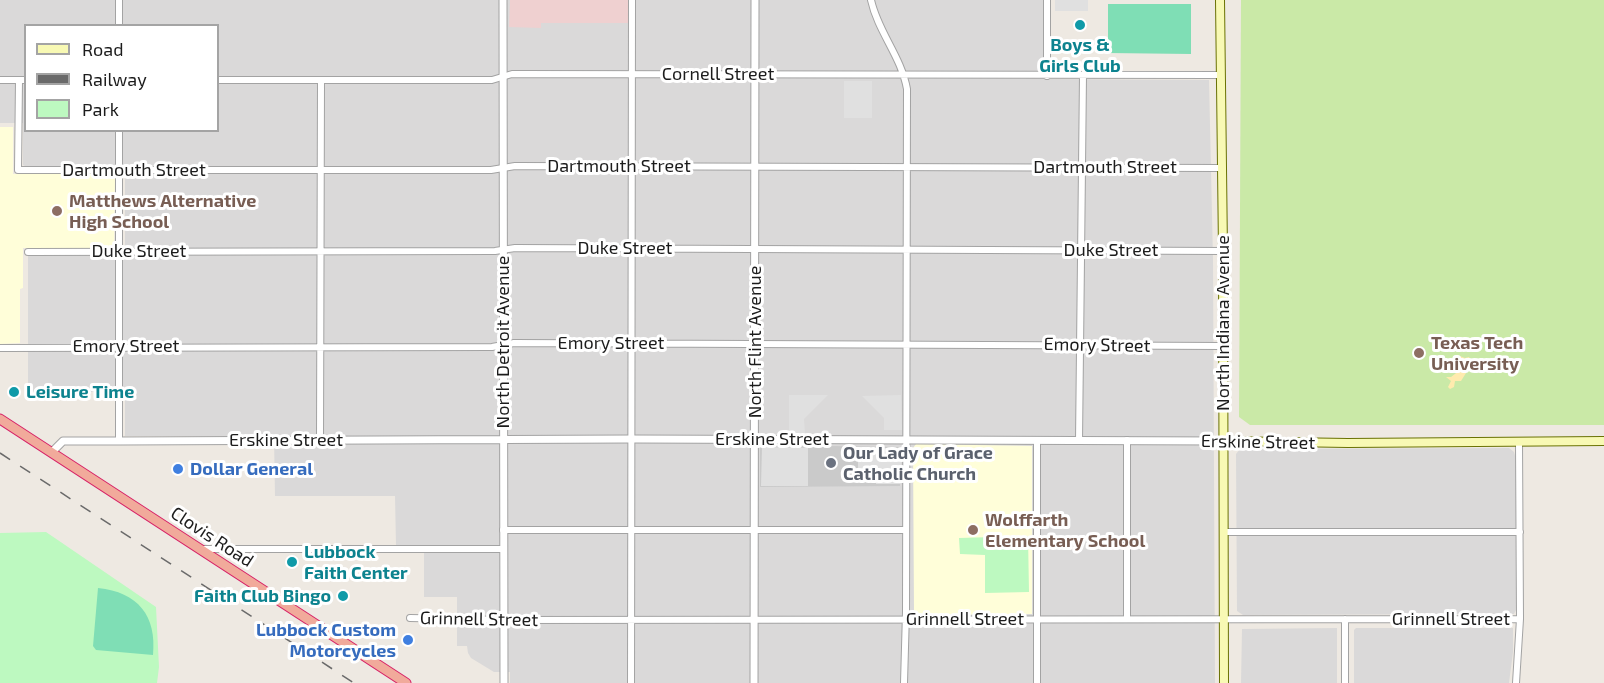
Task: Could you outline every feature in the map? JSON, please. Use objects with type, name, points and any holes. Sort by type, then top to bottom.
[{"type":"highway","name":"Clovis Road","points":[[0,418],[406,683]]},
{"type":"main road","name":"North Indiana Avenue","points":[[1220,0],[1224,683]]},
{"type":"main road","name":"Erskine Street","points":[[1223,441],[1277,443],[1604,441]]},
{"type":"street","points":[[119,0],[119,24]]},
{"type":"street","name":"North Detroit Avenue","points":[[503,0],[504,683]]},
{"type":"street","points":[[631,683],[632,0]]},
{"type":"street","name":"North Flint Avenue","points":[[754,683],[755,0]]},
{"type":"street","points":[[871,0],[876,17],[899,60],[907,89],[904,683]]},
{"type":"street","points":[[1047,0],[1047,76]]},
{"type":"street","name":"Cornell Street","points":[[219,80],[492,80],[512,74],[1220,75]]},
{"type":"street","points":[[1078,441],[1083,75]]},
{"type":"street","points":[[0,80],[22,80]]},
{"type":"street","name":"Dartmouth Street","points":[[22,80],[18,170],[491,170],[515,166],[1221,168]]},
{"type":"street","points":[[320,440],[321,80]]},
{"type":"street","points":[[119,132],[119,441]]},
{"type":"street","name":"Duke Street","points":[[28,252],[632,248],[1223,250]]},
{"type":"street","name":"Emory Street","points":[[0,348],[492,347],[514,343],[1223,346]]},
{"type":"street","name":"Erskine Street","points":[[52,452],[63,441],[755,439],[1223,441]]},
{"type":"street","points":[[1127,440],[1127,618]]},
{"type":"street","points":[[1037,441],[1037,683]]},
{"type":"street","points":[[1516,683],[1520,620],[1519,443]]},
{"type":"street","points":[[503,530],[906,530]]},
{"type":"street","points":[[1224,532],[1520,532]]},
{"type":"street","points":[[199,549],[503,549]]},
{"type":"street","name":"Grinnell Street","points":[[410,618],[503,621],[1127,618],[1520,620]]},
{"type":"street","points":[[1345,619],[1345,683]]},
{"type":"shaded area","points":[[0,0],[1044,0],[1044,79],[1209,80],[1213,260],[1215,683],[510,683],[510,672],[494,672],[471,658],[467,646],[457,646],[457,597],[424,597],[424,545],[396,545],[395,496],[275,496],[274,436],[125,436],[125,392],[32,392],[28,388],[28,255],[125,255],[125,167],[27,167],[23,165],[23,123],[0,123]]},
{"type":"shaded area","points":[[510,0],[630,0],[629,23],[541,23],[541,28],[509,27]]},
{"type":"shaded area","points":[[1055,0],[1088,0],[1088,11],[1055,11]]},
{"type":"shaded area","points":[[844,81],[872,81],[872,118],[844,118]]},
{"type":"shaded area","name":"Matthews Alternative High School","points":[[0,127],[13,127],[13,174],[115,174],[114,248],[23,248],[20,343],[0,344]]},
{"type":"shaded area","points":[[789,395],[828,395],[804,419],[805,434],[789,434]]},
{"type":"shaded area","points":[[901,395],[902,430],[884,430],[884,418],[862,396]]},
{"type":"shaded area","name":"Wolffarth Elementary School","points":[[916,444],[1032,446],[1032,614],[918,615],[914,613],[913,448]]},
{"type":"shaded area","points":[[760,445],[900,447],[900,486],[760,487]]},
{"type":"shaded area","points":[[762,447],[808,448],[808,486],[761,486]]},
{"type":"shaded area","points":[[858,448],[901,448],[901,484],[876,484],[876,469],[858,469]]},
{"type":"shaded area","points":[[1509,448],[1514,452],[1516,459],[1516,610],[1514,614],[1243,615],[1237,611],[1236,454],[1240,449]]},
{"type":"shaded area","points":[[1337,628],[1337,683],[1241,683],[1242,629]]},
{"type":"shaded area","points":[[1356,628],[1513,628],[1509,683],[1354,683],[1354,630]]},
{"type":"green space","name":"Texas Tech University","points":[[1241,0],[1604,0],[1604,425],[1250,425],[1239,417]]},
{"type":"green space","points":[[1108,4],[1191,4],[1191,54],[1108,53]]},
{"type":"green space","points":[[46,532],[156,607],[159,667],[157,683],[0,683],[0,533]]},
{"type":"green space","points":[[1028,536],[1029,592],[985,593],[985,555],[960,554],[959,538]]},
{"type":"green space","points":[[98,588],[124,595],[142,608],[152,629],[153,655],[96,650],[93,646]]},
{"type":"sand","points":[[1455,356],[1469,357],[1471,361],[1465,368],[1466,373],[1461,381],[1455,381],[1454,387],[1450,389],[1448,387],[1451,381],[1446,377],[1451,377],[1460,370],[1459,365],[1449,367],[1456,362]]},
{"type":"railway","points":[[0,453],[354,683]]},
{"type":"place","name":"Boys & Girls Club","points":[[1080,25]]},
{"type":"place","name":"Matthews Alternative High School","points":[[57,211]]},
{"type":"place","name":"Texas Tech University","points":[[1419,353]]},
{"type":"place","name":"Leisure Time","points":[[14,392]]},
{"type":"place","name":"Our Lady of Grace Catholic Church","points":[[831,463]]},
{"type":"place","name":"Dollar General","points":[[178,469]]},
{"type":"place","name":"Wolffarth Elementary School","points":[[973,530]]},
{"type":"place","name":"Lubbock Faith Center","points":[[292,562]]},
{"type":"place","name":"Faith Club Bingo","points":[[343,596]]},
{"type":"place","name":"Lubbock Custom Motorcycles","points":[[408,640]]}]
